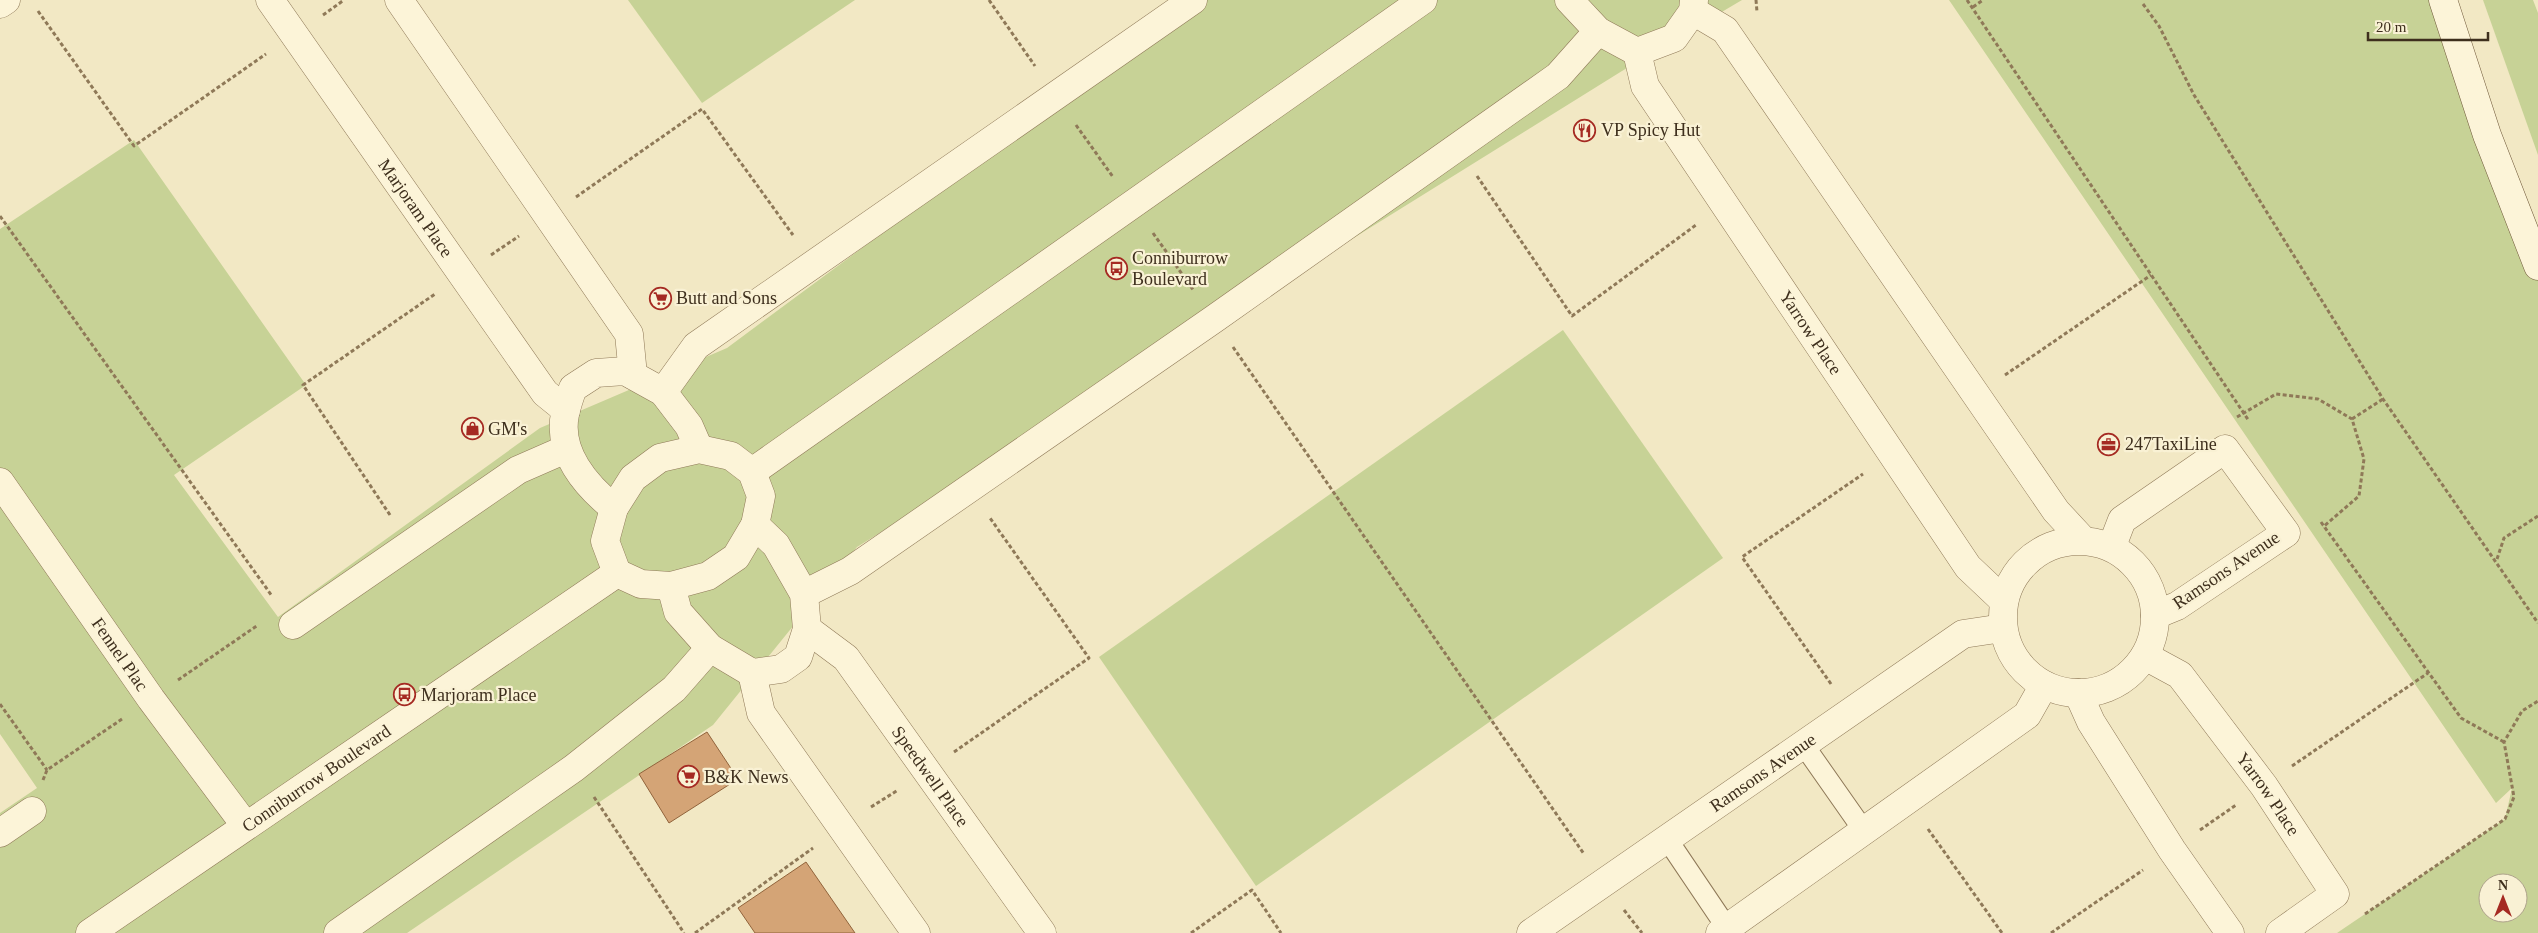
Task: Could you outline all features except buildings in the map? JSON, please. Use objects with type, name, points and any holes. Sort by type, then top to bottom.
[{"type":"street","points":[[0,4],[6,0]]},
{"type":"street","name":"Marjoram Place","points":[[270,0],[545,393],[566,410]]},
{"type":"street","points":[[399,0],[629,334],[633,375]]},
{"type":"street","points":[[663,392],[696,346],[1193,0]]},
{"type":"street","points":[[752,472],[1423,0]]},
{"type":"street","points":[[1569,0],[1598,31],[1637,52],[1674,38],[1693,6],[1725,30],[2056,510],[2082,539]]},
{"type":"street","points":[[2443,0],[2487,135],[2538,266]]},
{"type":"street","points":[[804,594],[850,571],[1458,148],[1558,76],[1598,31]]},
{"type":"street","name":"Yarrow Place","points":[[1637,52],[1645,86],[1968,568],[2004,601]]},
{"type":"street","points":[[614,508],[592,490],[566,449],[566,410],[573,388],[596,373],[624,371],[633,375],[663,392],[689,426],[699,449]]},
{"type":"street","points":[[293,625],[518,470],[566,449]]},
{"type":"street","points":[[699,449],[731,456],[752,472],[761,496],[755,525],[736,557],[708,576],[671,586],[641,584],[617,573],[605,541],[614,508],[633,478],[660,458],[699,449]]},
{"type":"street","points":[[2112,546],[2122,520],[2225,449]]},
{"type":"street","name":"Ramsons Avenue","points":[[2155,615],[2177,606],[2286,533],[2225,449]]},
{"type":"street","name":"Fennel Plac","points":[[0,482],[151,699],[245,825]]},
{"type":"street","points":[[671,586],[678,612],[710,648],[752,673],[781,669],[798,657],[807,629],[804,594],[776,545],[755,525]]},
{"type":"street","points":[[2082,539],[2112,546],[2136,567],[2150,589],[2155,615],[2154,631],[2145,656],[2127,676],[2104,689],[2078,693],[2044,685],[2018,663],[2003,628],[2004,601],[2014,576],[2032,557],[2056,545],[2082,539]]},
{"type":"street","name":"Conniburrow Boulevard","points":[[90,933],[245,825],[617,573]]},
{"type":"street","name":"Ramsons Avenue","points":[[1531,933],[1964,634],[2003,628]]},
{"type":"street","name":"Speedwell Place","points":[[807,629],[846,658],[1042,933]]},
{"type":"street","points":[[338,933],[574,768],[674,689],[710,648]]},
{"type":"street","name":"Yarrow Place","points":[[2145,656],[2180,675],[2264,786],[2335,894],[2280,933]]},
{"type":"street","points":[[752,673],[761,714],[916,933]]},
{"type":"street","points":[[1724,930],[2027,715],[2044,685]]},
{"type":"street","points":[[2078,693],[2091,722],[2172,850],[2230,933]]},
{"type":"street","points":[[0,833],[32,811]]},
{"type":"lane","points":[[1803,744],[1864,831]]},
{"type":"lane","points":[[1667,839],[1724,930]]},
{"type":"path","points":[[37,8],[134,146],[344,0]]},
{"type":"path","points":[[989,0],[1214,319],[1604,883],[1642,933]]},
{"type":"path","points":[[1756,0],[1757,14]]},
{"type":"path","points":[[1967,0],[2254,429]]},
{"type":"path","points":[[1972,7],[1983,0]]},
{"type":"path","points":[[2143,4],[2159,26],[2194,95],[2383,399],[2496,559],[2538,623]]},
{"type":"path","points":[[410,544],[303,385],[702,109],[814,265]]},
{"type":"path","points":[[1458,148],[1572,316],[1724,204]]},
{"type":"path","points":[[0,216],[293,625]]},
{"type":"path","points":[[1976,394],[2151,275]]},
{"type":"path","points":[[2000,367],[2011,383]]},
{"type":"path","points":[[2225,449],[2225,427],[2243,413],[2276,394],[2318,399],[2352,420],[2364,459],[2359,496],[2324,527]]},
{"type":"path","points":[[2352,420],[2383,399]]},
{"type":"path","points":[[1850,712],[1742,557],[1892,454]]},
{"type":"path","points":[[2496,559],[2504,538],[2538,516]]},
{"type":"path","points":[[2318,518],[2460,718],[2504,742]]},
{"type":"path","points":[[2359,918],[2505,819],[2514,797],[2504,742],[2522,711],[2538,701]]},
{"type":"path","points":[[0,704],[47,770]]},
{"type":"path","points":[[574,768],[684,933]]},
{"type":"path","points":[[1907,800],[2002,933]]},
{"type":"path","points":[[1191,933],[1252,890],[1281,933]]},
{"type":"green space","points":[[628,0],[855,0],[702,103]]},
{"type":"green space","points":[[1197,0],[1742,0],[1622,71],[857,547],[713,725],[407,933],[0,933],[0,813],[37,788],[0,734],[0,229],[134,140],[306,385],[174,475],[278,617],[540,428],[727,348]]},
{"type":"green space","points":[[1949,0],[2443,0],[2538,266],[2538,933],[2337,933],[2505,819],[2512,788],[2496,803]]},
{"type":"green space","points":[[2483,0],[2533,0],[2538,13],[2538,155]]},
{"type":"green space","points":[[1563,330],[1723,558],[1256,886],[1099,657]]},
{"type":"place","name":"VP Spicy Hut","points":[[1585,130]]},
{"type":"place","name":"Conniburrow Boulevard","points":[[1116,268]]},
{"type":"place","name":"Butt and Sons","points":[[660,298]]},
{"type":"place","name":"GM's","points":[[472,429]]},
{"type":"place","name":"247TaxiLine","points":[[2109,444]]},
{"type":"place","name":"Marjoram Place","points":[[405,695]]},
{"type":"place","name":"B&K News","points":[[688,777]]}]
